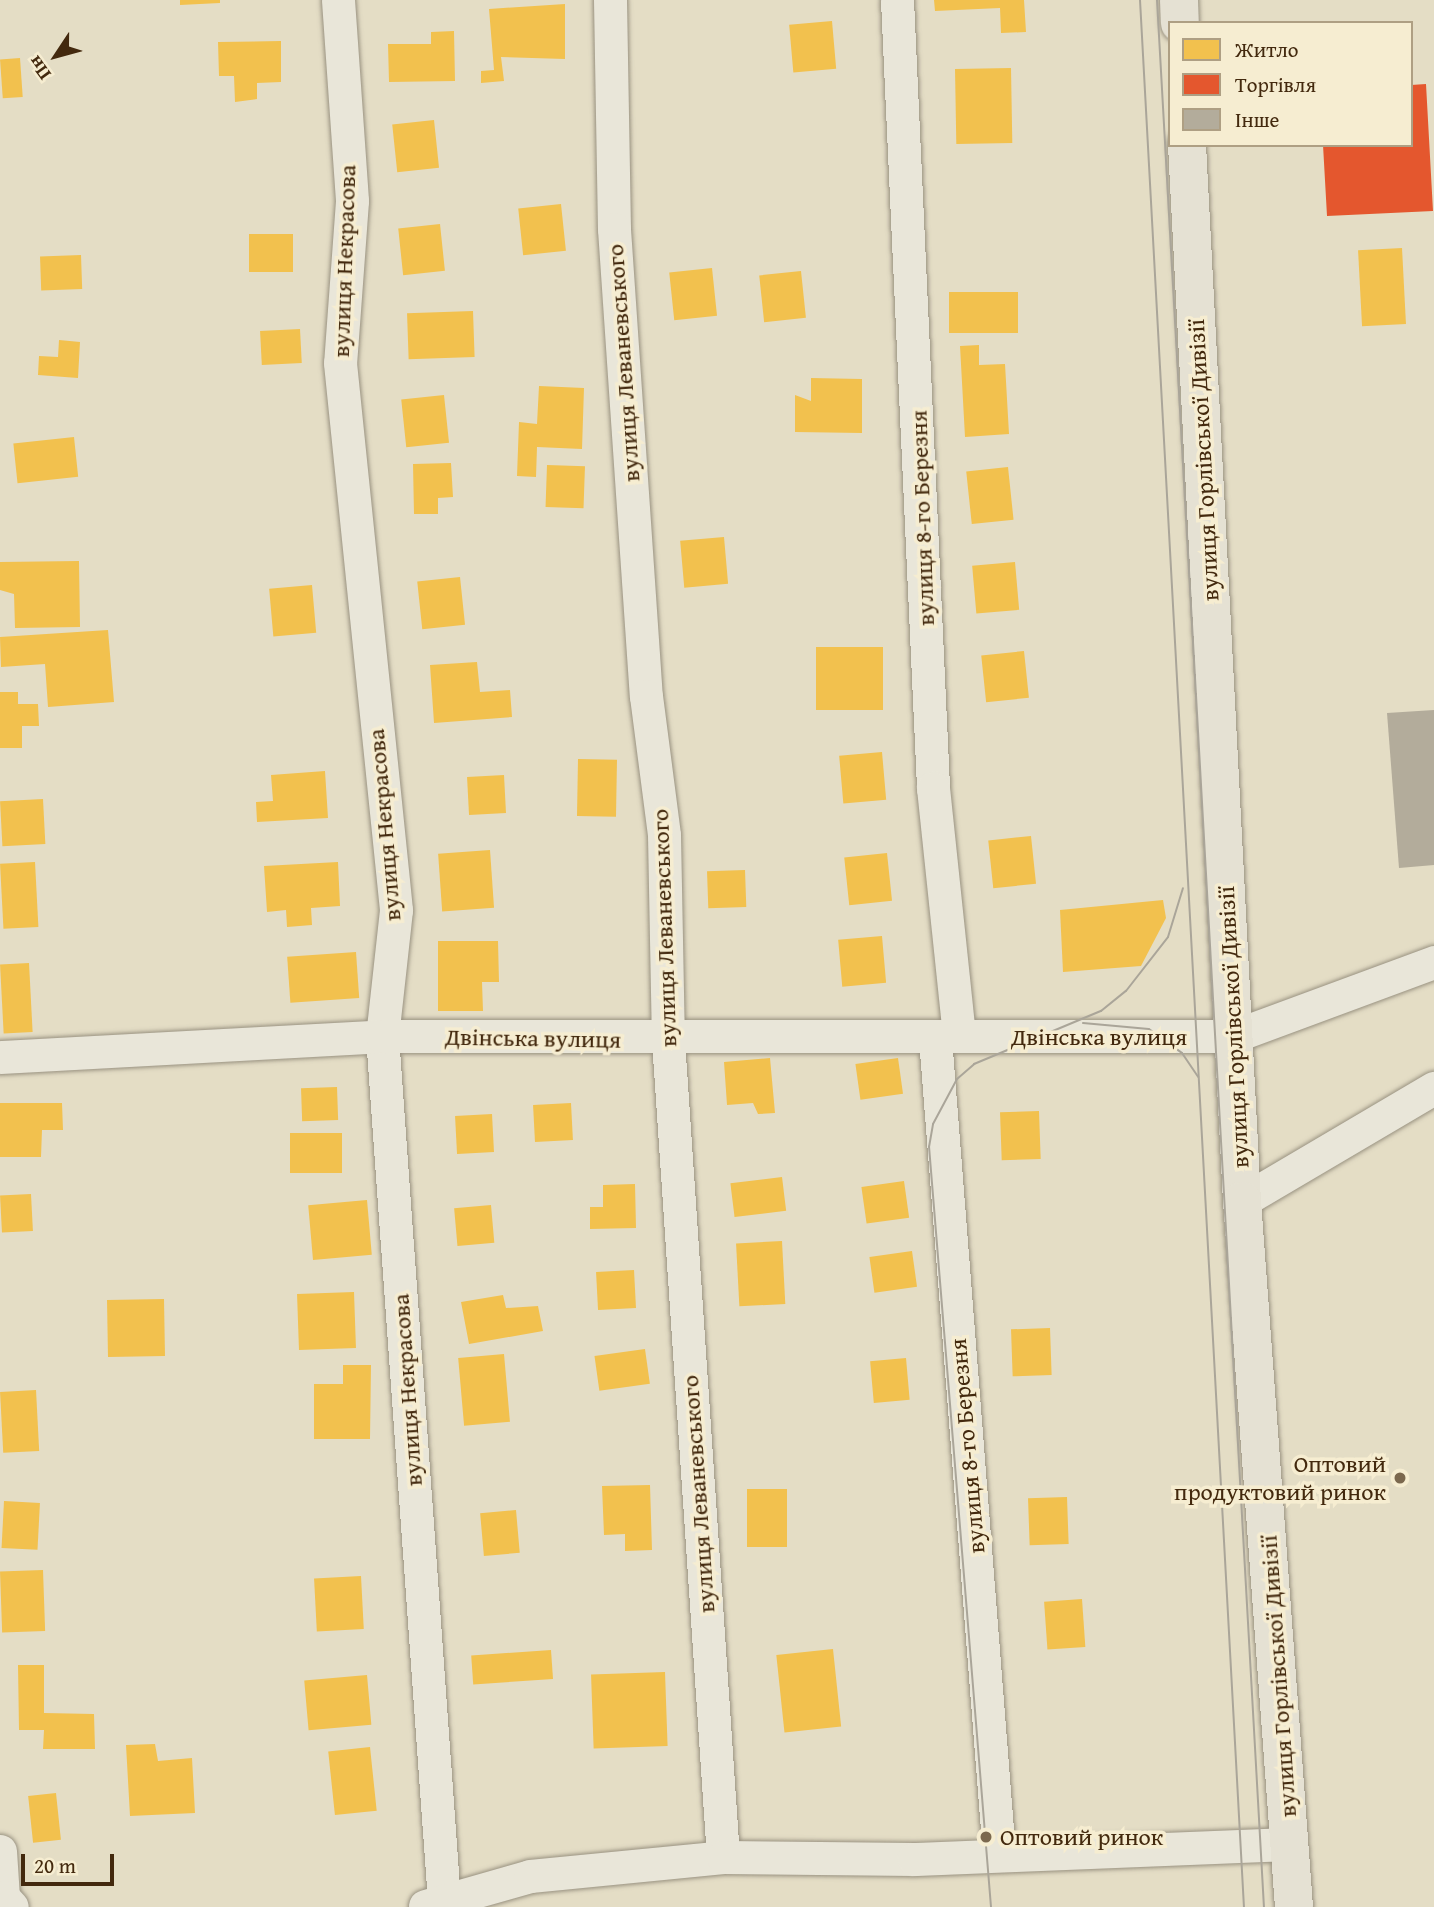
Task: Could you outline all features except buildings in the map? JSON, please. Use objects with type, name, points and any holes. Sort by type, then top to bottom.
[{"type":"main road","points":[[1179,0],[1180,21]]},
{"type":"main road","name":"вулиця Горлівської Дивізії","points":[[1187,147],[1242,1201],[1294,1907]]},
{"type":"street","name":"вулиця Некрасова","points":[[338,0],[352,201],[340,363],[396,910],[383,1036],[433,1904]]},
{"type":"street","name":"вулиця Леваневського","points":[[610,0],[614,229],[646,696],[664,835],[667,1040],[723,1857]]},
{"type":"street","name":"вулиця 8-го Березня","points":[[897,0],[933,788],[999,1854]]},
{"type":"street","points":[[1234,1036],[1434,962]]},
{"type":"street","name":"Двінська вулиця","points":[[0,1057],[383,1036],[667,1040],[1234,1036]]},
{"type":"street","points":[[1242,1201],[1434,1088]]},
{"type":"street","points":[[433,1904],[530,1876],[723,1857],[999,1854],[1291,1844]]},
{"type":"street","points":[[0,1851],[8,1902]]},
{"type":"tram line","points":[[1140,0],[1244,1907]]},
{"type":"tram line","points":[[1157,0],[1264,1907]]},
{"type":"tram line","points":[[991,1907],[929,1147],[933,1124],[957,1079],[974,1064],[1101,1011],[1126,991],[1168,937],[1183,888]]},
{"type":"tram line","points":[[1083,1023],[1149,1029],[1182,1053],[1198,1077]]},
{"type":"place","name":"Оптовий продуктовий ринок","points":[[1400,1478]]},
{"type":"place","name":"Оптовий ринок","points":[[986,1837]]}]
